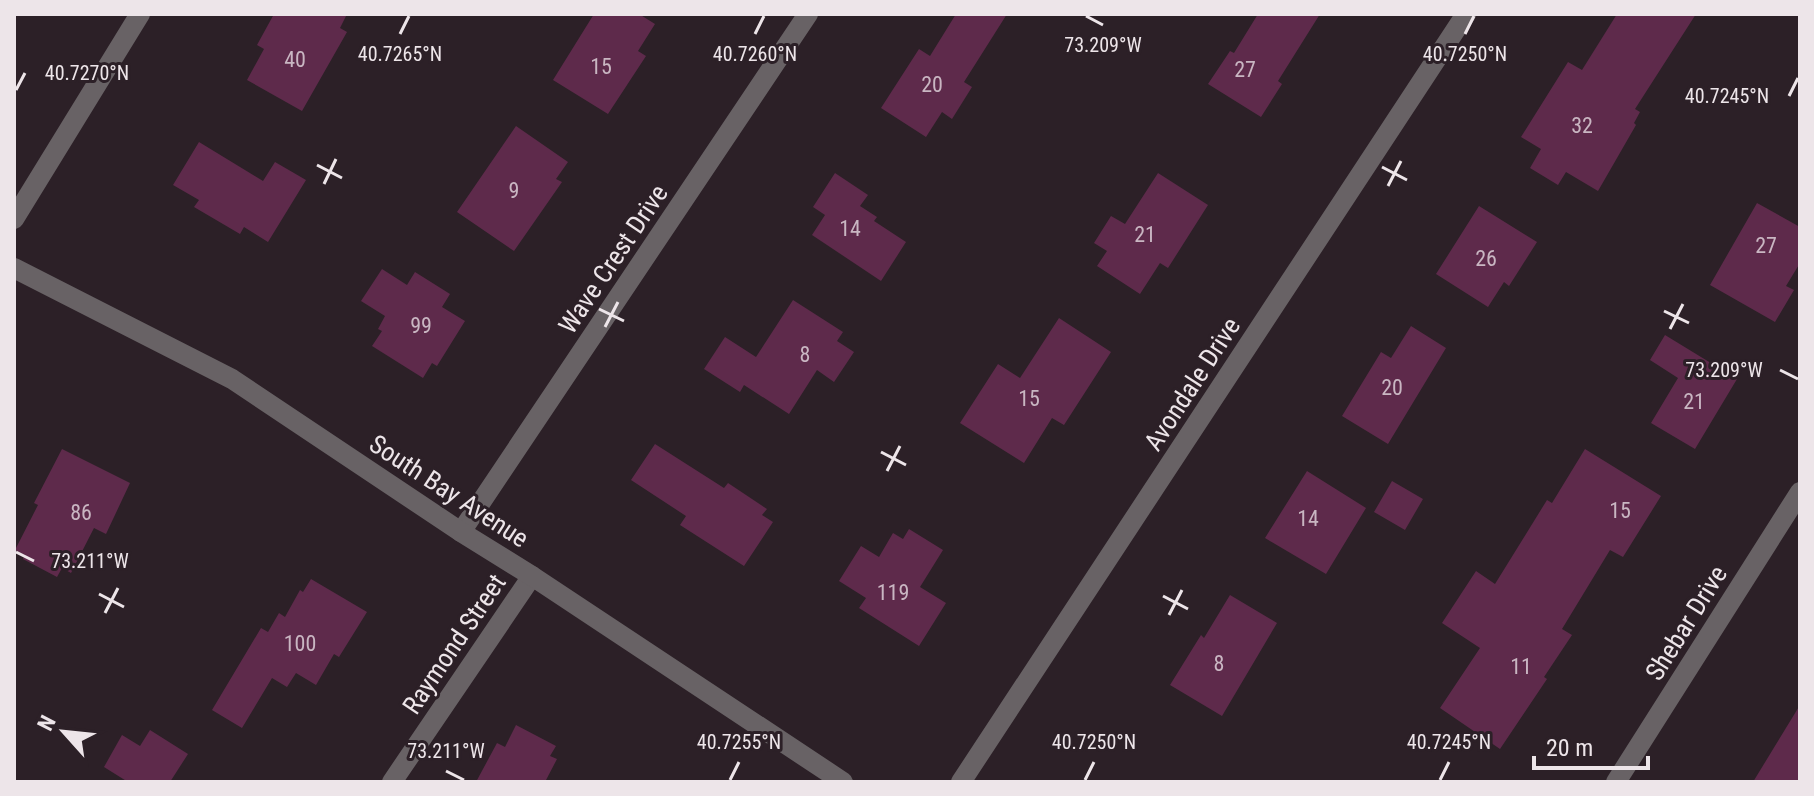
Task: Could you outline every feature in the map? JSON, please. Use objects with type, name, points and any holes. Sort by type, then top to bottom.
[{"type":"street","points":[[14,219],[140,14]]},
{"type":"street","name":"Wave Crest Drive","points":[[461,532],[808,14]]},
{"type":"street","name":"Avondale Drive","points":[[961,782],[1466,14]]},
{"type":"street","name":"South Bay Avenue","points":[[14,268],[232,379],[843,782]]},
{"type":"street","name":"Shebar Drive","points":[[1616,782],[1800,492]]},
{"type":"street","name":"Raymond Street","points":[[392,782],[532,576]]},
{"type":"building","points":[[274,14],[347,14],[340,28],[347,32],[302,111],[247,80],[264,49],[257,45]]},
{"type":"building","points":[[594,14],[639,14],[655,24],[638,51],[646,56],[608,114],[553,80]]},
{"type":"building","points":[[956,14],[1007,14],[964,82],[972,87],[952,119],[942,112],[926,137],[881,108],[919,49],[930,56]]},
{"type":"building","points":[[1258,14],[1320,14],[1278,81],[1282,84],[1261,117],[1208,84],[1230,51],[1234,53]]},
{"type":"building","points":[[1617,14],[1696,14],[1635,109],[1640,112],[1634,123],[1636,125],[1598,191],[1566,172],[1558,185],[1530,168],[1541,149],[1521,137],[1568,62],[1582,70]]},
{"type":"building","points":[[516,126],[568,162],[556,179],[562,182],[514,251],[457,212]]},
{"type":"building","points":[[199,142],[263,181],[275,162],[306,180],[268,242],[244,227],[240,234],[194,207],[199,200],[173,185]]},
{"type":"building","points":[[835,173],[868,195],[860,206],[877,217],[874,221],[906,242],[881,281],[812,235],[825,215],[813,207]]},
{"type":"building","points":[[1158,173],[1208,205],[1168,268],[1160,263],[1140,294],[1097,266],[1107,251],[1094,243],[1111,216],[1125,224]]},
{"type":"building","points":[[1757,203],[1800,227],[1800,263],[1786,286],[1794,290],[1775,322],[1710,285]]},
{"type":"building","points":[[1479,206],[1537,242],[1509,286],[1504,282],[1488,307],[1436,274]]},
{"type":"building","points":[[382,269],[407,285],[415,272],[450,294],[442,307],[465,321],[437,366],[432,363],[423,378],[372,346],[382,331],[378,329],[385,316],[361,301]]},
{"type":"building","points":[[793,300],[843,332],[837,341],[854,352],[834,382],[817,370],[789,414],[744,385],[740,392],[704,369],[725,337],[756,357]]},
{"type":"building","points":[[1059,318],[1111,352],[1064,425],[1052,418],[1024,463],[960,423],[998,364],[1020,378]]},
{"type":"building","points":[[1411,326],[1446,348],[1388,444],[1342,416],[1381,352],[1391,358]]},
{"type":"building","points":[[1665,335],[1737,379],[1695,449],[1651,423],[1678,378],[1650,360]]},
{"type":"building","points":[[655,444],[724,488],[728,483],[767,509],[762,515],[773,522],[744,566],[680,525],[686,516],[631,480]]},
{"type":"building","points":[[62,449],[130,483],[106,534],[94,528],[71,573],[62,568],[57,577],[23,559],[25,555],[15,550],[38,505],[34,503]]},
{"type":"building","points":[[1585,449],[1661,496],[1623,557],[1610,550],[1562,629],[1572,635],[1500,749],[1440,708],[1480,648],[1442,623],[1476,571],[1495,584],[1547,500],[1552,503]]},
{"type":"building","points":[[1307,471],[1366,508],[1326,574],[1265,538]]},
{"type":"building","points":[[1392,481],[1423,499],[1405,530],[1374,512]]},
{"type":"building","points":[[909,529],[943,550],[920,587],[946,603],[919,646],[859,608],[866,598],[839,581],[861,546],[879,557],[893,533],[903,539]]},
{"type":"building","points":[[311,579],[367,612],[339,657],[334,654],[316,685],[296,673],[287,687],[272,678],[242,728],[212,710],[261,628],[268,632],[279,613],[285,617],[300,590],[303,592]]},
{"type":"building","points":[[1230,595],[1277,623],[1222,716],[1170,685]]},
{"type":"building","points":[[1800,705],[1800,782],[1753,782]]},
{"type":"building","points":[[516,725],[556,746],[550,756],[557,759],[545,782],[476,782],[497,743],[505,747]]},
{"type":"building","points":[[150,730],[188,754],[170,782],[128,782],[104,767],[122,735],[140,746]]}]
